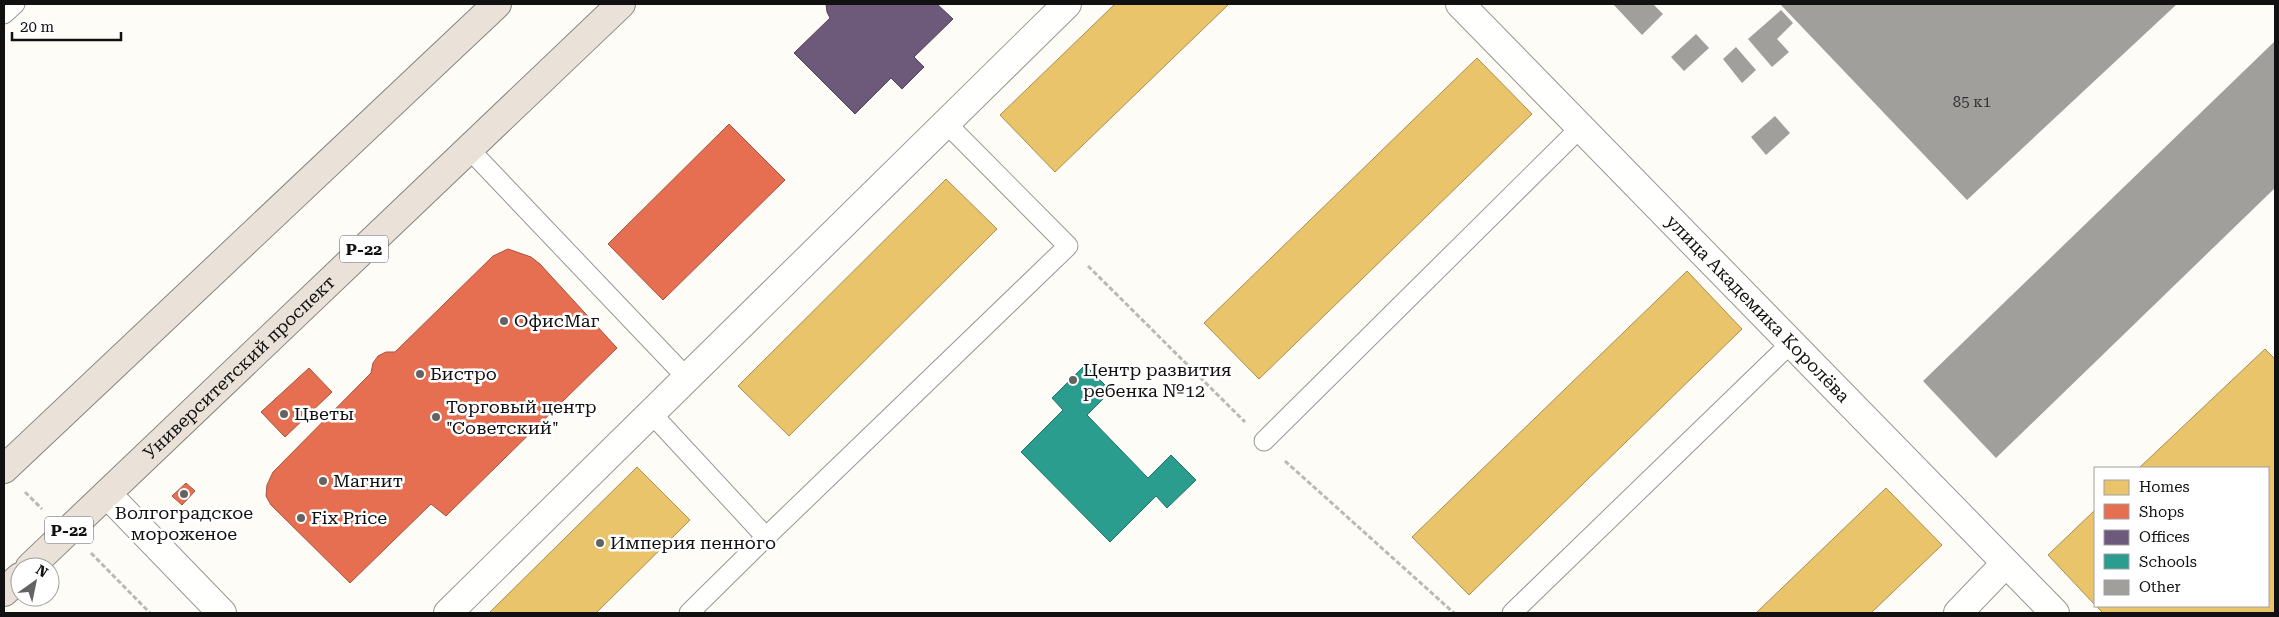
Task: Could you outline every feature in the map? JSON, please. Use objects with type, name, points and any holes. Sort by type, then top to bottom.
[{"type":"highway","points":[[4,469],[497,4]]},
{"type":"highway","name":"Университетский проспект","points":[[41,557],[621,4]]},
{"type":"street","points":[[448,613],[1066,4]]},
{"type":"street","name":"улица Академика Королёва","points":[[1460,4],[2055,613]]},
{"type":"street","points":[[107,494],[222,613]]},
{"type":"street","points":[[1958,613],[2006,563]]},
{"type":"lane","points":[[4,14],[15,4]]},
{"type":"lane","points":[[689,613],[1068,246],[946,123]]},
{"type":"lane","points":[[1264,441],[1581,128]]},
{"type":"lane","points":[[469,149],[687,378]]},
{"type":"lane","points":[[1512,613],[1791,343]]},
{"type":"lane","points":[[651,414],[766,537]]},
{"type":"path","points":[[103,563],[150,613]]},
{"type":"building: Homes","points":[[1115,4],[1229,4],[1055,172],[1000,115]]},
{"type":"building: Homes","points":[[1477,58],[1532,114],[1259,379],[1204,323]]},
{"type":"building: Homes","points":[[946,179],[997,229],[789,436],[738,386]]},
{"type":"building: Homes","points":[[1687,271],[1742,329],[1469,595],[1412,537]]},
{"type":"building: Homes","points":[[2265,349],[2275,359],[2275,613],[2103,613],[2097,607],[2269,607],[2269,467],[2140,467]]},
{"type":"building: Homes","points":[[637,467],[690,520],[596,613],[489,613]]},
{"type":"building: Homes","points":[[1886,488],[1942,545],[1871,613],[1756,613]]},
{"type":"building: Homes","points":[[2094,511],[2094,604],[2048,555]]},
{"type":"building: Shops","points":[[729,124],[785,180],[663,300],[608,244]]},
{"type":"building: Shops","name":"Торговый центр \"Советский\"","points":[[508,249],[531,257],[540,264],[617,348],[446,516],[431,504],[350,583],[271,505],[266,496],[267,485],[273,472],[371,373],[373,363],[378,356],[386,352],[395,352],[493,256]]},
{"type":"building: Shops","points":[[309,368],[332,392],[285,437],[261,412]]},
{"type":"building: Shops","name":"Волгоградское мороженое","points":[[186,483],[195,491],[182,505],[172,496]]},
{"type":"building: Offices","points":[[826,4],[937,4],[953,19],[914,57],[924,67],[902,89],[891,78],[855,114],[794,53],[830,18]]},
{"type":"building: Schools","points":[[1085,365],[1111,391],[1087,415],[1148,478],[1171,455],[1196,480],[1167,508],[1156,496],[1110,542],[1021,452],[1063,410],[1052,398]]},
{"type":"building: Other","points":[[1613,4],[1653,4],[1663,14],[1642,35]]},
{"type":"building: Other","points":[[1780,4],[2177,4],[1967,200]]},
{"type":"building: Other","points":[[1781,10],[1793,23],[1777,39],[1789,52],[1772,67],[1748,39]]},
{"type":"building: Other","points":[[1696,34],[1709,48],[1684,71],[1671,57]]},
{"type":"building: Other","points":[[2275,41],[2275,188],[1996,458],[1923,381]]},
{"type":"building: Other","points":[[1736,47],[1756,70],[1742,83],[1723,59]]},
{"type":"building: Other","points":[[1775,116],[1790,133],[1766,155],[1751,137]]},
{"type":"place","name":"ОфисМаг","points":[[504,321]]},
{"type":"place","name":"Бистро","points":[[420,374]]},
{"type":"place","name":"Центр развития ребенка №12","points":[[1073,380]]},
{"type":"place","name":"Цветы","points":[[284,414]]},
{"type":"place","name":"Торговый центр \"Советский\"","points":[[436,417]]},
{"type":"place","name":"Магнит","points":[[323,481]]},
{"type":"place","name":"Волгоградское мороженое","points":[[184,494]]},
{"type":"place","name":"Fix Price","points":[[301,518]]},
{"type":"place","name":"Империя пенного","points":[[600,543]]}]
